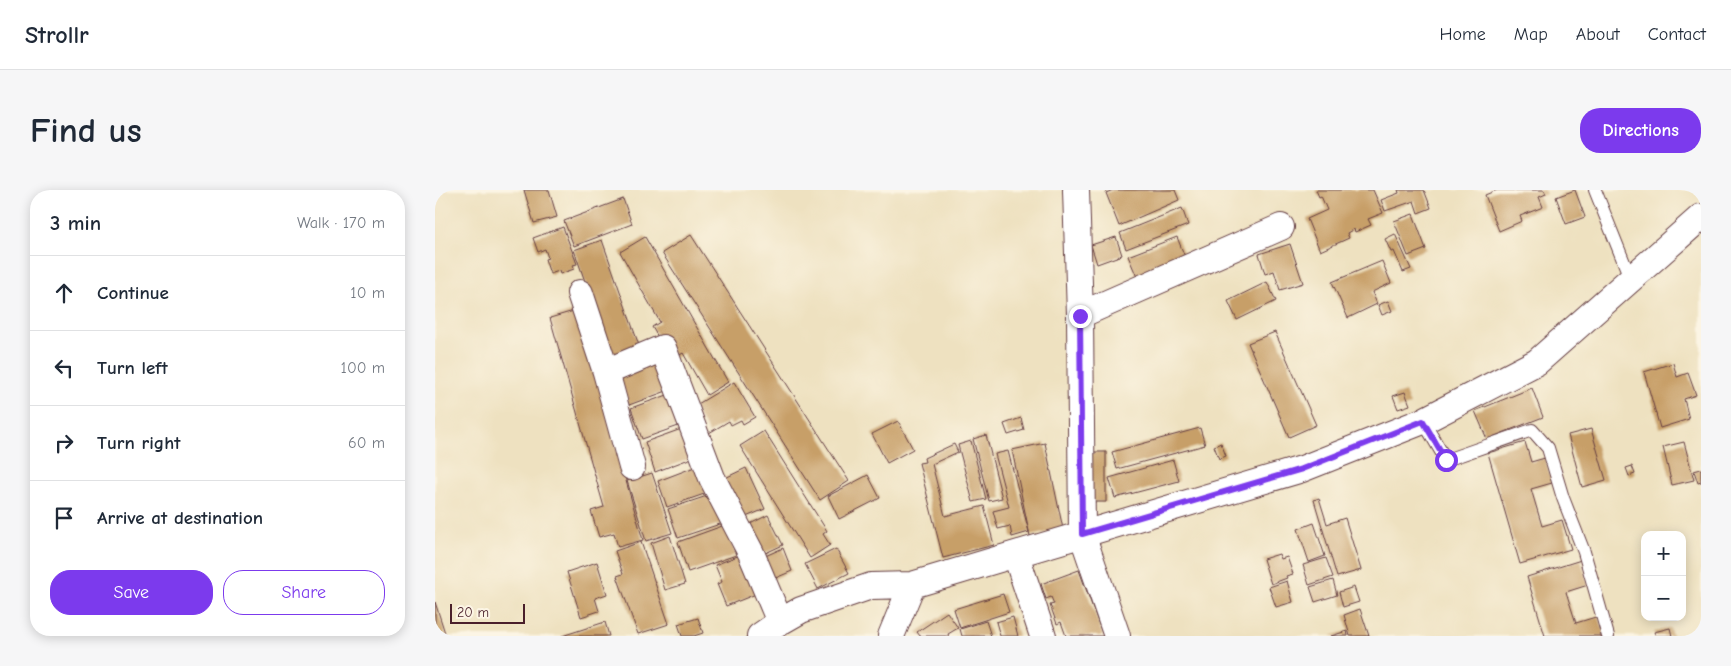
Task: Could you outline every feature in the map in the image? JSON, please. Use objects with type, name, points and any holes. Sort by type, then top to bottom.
[{"type":"street","points":[[1076,190],[1080,316],[1082,534],[1117,636]]},
{"type":"street","points":[[606,372],[663,348],[713,478],[751,553],[770,629],[801,610],[871,586],[912,585],[1016,555],[1302,469],[1423,421],[1537,362],[1701,217]]},
{"type":"street","points":[[1080,316],[1281,227]]},
{"type":"street","points":[[580,293],[606,372],[632,467]]},
{"type":"street","points":[[1016,555],[1043,636]]},
{"type":"street","points":[[891,636],[912,585]]},
{"type":"lane","points":[[1595,190],[1631,280]]},
{"type":"lane","points":[[1423,421],[1446,460],[1532,430],[1548,448],[1563,498],[1584,552],[1608,636]]},
{"type":"building","points":[[524,190],[549,190],[557,217],[534,223]]},
{"type":"building","points":[[1113,190],[1175,190],[1179,200],[1119,226],[1106,193]]},
{"type":"building","points":[[1316,190],[1373,190],[1383,213],[1368,219],[1371,225],[1355,232],[1354,229],[1347,233],[1349,238],[1320,251],[1307,219],[1327,210]]},
{"type":"building","points":[[1398,190],[1424,190],[1431,208],[1418,213],[1414,201],[1385,211],[1381,200],[1399,193]]},
{"type":"building","points":[[1497,190],[1544,190],[1546,194],[1539,197],[1543,207],[1520,216],[1522,221],[1499,231],[1485,195]]},
{"type":"building","points":[[1575,190],[1585,217],[1566,224],[1556,197]]},
{"type":"building","points":[[623,199],[632,224],[574,246],[564,221]]},
{"type":"building","points":[[1182,208],[1188,225],[1126,249],[1120,233]]},
{"type":"building","points":[[1413,214],[1426,249],[1408,256],[1394,221]]},
{"type":"building","points":[[563,227],[577,264],[573,265],[574,269],[560,274],[559,271],[550,274],[545,259],[548,258],[545,249],[538,252],[533,238]]},
{"type":"building","points":[[1395,234],[1411,269],[1403,272],[1394,251],[1391,252],[1385,239]]},
{"type":"building","points":[[691,235],[849,481],[820,500],[662,253]]},
{"type":"building","points":[[645,237],[728,382],[707,395],[683,353],[675,358],[662,335],[658,337],[652,327],[660,322],[620,252]]},
{"type":"building","points":[[1116,237],[1122,255],[1097,264],[1091,245]]},
{"type":"building","points":[[1177,237],[1185,257],[1137,277],[1128,256]]},
{"type":"building","points":[[602,240],[642,354],[614,364],[574,250]]},
{"type":"building","points":[[1290,244],[1303,283],[1280,290],[1274,271],[1265,274],[1259,254]]},
{"type":"building","points":[[1382,261],[1391,283],[1372,292],[1377,304],[1348,318],[1332,282]]},
{"type":"building","points":[[1267,282],[1276,301],[1237,320],[1228,301]]},
{"type":"building","points":[[1388,301],[1392,311],[1382,315],[1378,305]]},
{"type":"building","points":[[577,310],[643,540],[618,547],[614,533],[599,537],[591,511],[604,507],[550,318]]},
{"type":"building","points":[[1275,332],[1316,425],[1289,437],[1248,343]]},
{"type":"building","points":[[660,358],[672,389],[629,405],[618,374]]},
{"type":"building","points":[[1673,363],[1677,377],[1688,373],[1696,395],[1684,399],[1689,419],[1660,428],[1644,372]]},
{"type":"building","points":[[734,382],[755,417],[743,424],[741,420],[731,425],[729,421],[709,433],[693,407]]},
{"type":"building","points":[[1532,388],[1543,417],[1487,439],[1475,411]]},
{"type":"building","points":[[1405,392],[1410,405],[1398,409],[1393,396]]},
{"type":"building","points":[[673,393],[684,424],[642,439],[631,408]]},
{"type":"building","points":[[1021,418],[1024,430],[1008,435],[1004,424]]},
{"type":"building","points":[[898,421],[913,449],[887,463],[872,434]]},
{"type":"building","points":[[687,427],[697,456],[655,472],[645,442]]},
{"type":"building","points":[[1200,428],[1205,445],[1117,469],[1112,452]]},
{"type":"building","points":[[1591,429],[1606,480],[1582,487],[1568,435]]},
{"type":"building","points":[[764,431],[827,531],[823,534],[830,545],[810,558],[740,446]]},
{"type":"building","points":[[986,435],[1002,498],[989,501],[973,439]]},
{"type":"building","points":[[971,441],[986,499],[973,502],[958,445]]},
{"type":"building","points":[[1525,442],[1531,462],[1545,458],[1552,483],[1531,489],[1542,526],[1562,520],[1571,549],[1520,564],[1488,453]]},
{"type":"building","points":[[1684,442],[1694,480],[1672,485],[1663,447]]},
{"type":"building","points":[[1045,443],[1063,529],[1030,536],[1012,450]]},
{"type":"building","points":[[1221,443],[1226,456],[1219,459],[1214,446]]},
{"type":"building","points":[[954,444],[958,452],[932,464],[945,516],[984,506],[994,545],[943,558],[919,463],[925,462],[924,458]]},
{"type":"building","points":[[1008,451],[1029,532],[1012,537],[1010,526],[998,529],[993,511],[1009,507],[995,454]]},
{"type":"building","points":[[1091,452],[1106,452],[1106,502],[1091,502]]},
{"type":"building","points":[[1173,460],[1179,481],[1115,498],[1109,478]]},
{"type":"building","points":[[700,465],[710,492],[667,507],[658,481]]},
{"type":"building","points":[[1632,466],[1635,474],[1629,476],[1626,468]]},
{"type":"building","points":[[746,468],[765,509],[741,519],[723,479]]},
{"type":"building","points":[[1701,469],[1701,482],[1698,483],[1694,471]]},
{"type":"building","points":[[652,473],[672,533],[646,541],[627,481]]},
{"type":"building","points":[[868,475],[880,498],[839,519],[828,496]]},
{"type":"building","points":[[716,493],[726,522],[678,538],[668,509]]},
{"type":"building","points":[[1319,498],[1327,524],[1345,518],[1361,570],[1337,577],[1314,500]]},
{"type":"building","points":[[768,515],[783,545],[759,556],[746,526]]},
{"type":"building","points":[[1314,523],[1325,556],[1309,562],[1298,529]]},
{"type":"building","points":[[725,525],[736,555],[688,572],[678,542]]},
{"type":"building","points":[[670,536],[685,584],[665,590],[651,543]]},
{"type":"building","points":[[641,542],[669,624],[638,634],[617,576],[623,574],[615,551]]},
{"type":"building","points":[[783,548],[792,571],[771,580],[761,558]]},
{"type":"building","points":[[836,549],[849,573],[818,589],[805,564]]},
{"type":"building","points":[[745,553],[761,592],[726,606],[717,584],[722,582],[715,565]]},
{"type":"building","points":[[1279,554],[1281,559],[1287,557],[1293,574],[1271,584],[1263,559]]},
{"type":"building","points":[[1326,558],[1333,577],[1309,585],[1303,565]]},
{"type":"building","points":[[1581,560],[1588,585],[1566,592],[1576,623],[1599,616],[1605,636],[1545,636],[1527,577]]},
{"type":"building","points":[[597,562],[607,594],[595,598],[599,611],[581,617],[567,572]]},
{"type":"building","points":[[1079,570],[1103,636],[1066,636],[1061,622],[1057,624],[1050,605],[1054,604],[1051,597],[1046,599],[1041,584]]},
{"type":"building","points":[[1333,580],[1337,595],[1315,602],[1310,587]]},
{"type":"building","points":[[1287,581],[1293,602],[1276,607],[1269,587]]},
{"type":"building","points":[[1354,587],[1359,602],[1343,607],[1339,592]]},
{"type":"building","points":[[1003,594],[1009,612],[960,628],[954,609]]},
{"type":"building","points":[[435,602],[446,636],[435,636]]},
{"type":"building","points":[[1360,609],[1369,636],[1350,636],[1344,615]]},
{"type":"building","points":[[947,612],[958,628],[948,634],[949,636],[920,636],[917,632]]},
{"type":"building","points":[[1013,617],[1018,636],[1000,636],[996,622]]},
{"type":"building","points":[[698,618],[703,633],[694,636],[682,636],[678,624]]},
{"type":"building","points":[[986,621],[991,636],[962,636],[960,629]]},
{"type":"building","points":[[605,622],[609,636],[562,636]]},
{"type":"building","points":[[1670,628],[1672,636],[1656,636],[1654,632]]},
{"type":"building","points":[[1347,631],[1348,636],[1331,636]]},
{"type":"route","points":[[1080,316],[1082,534],[1302,469],[1423,421],[1446,460]]}]
